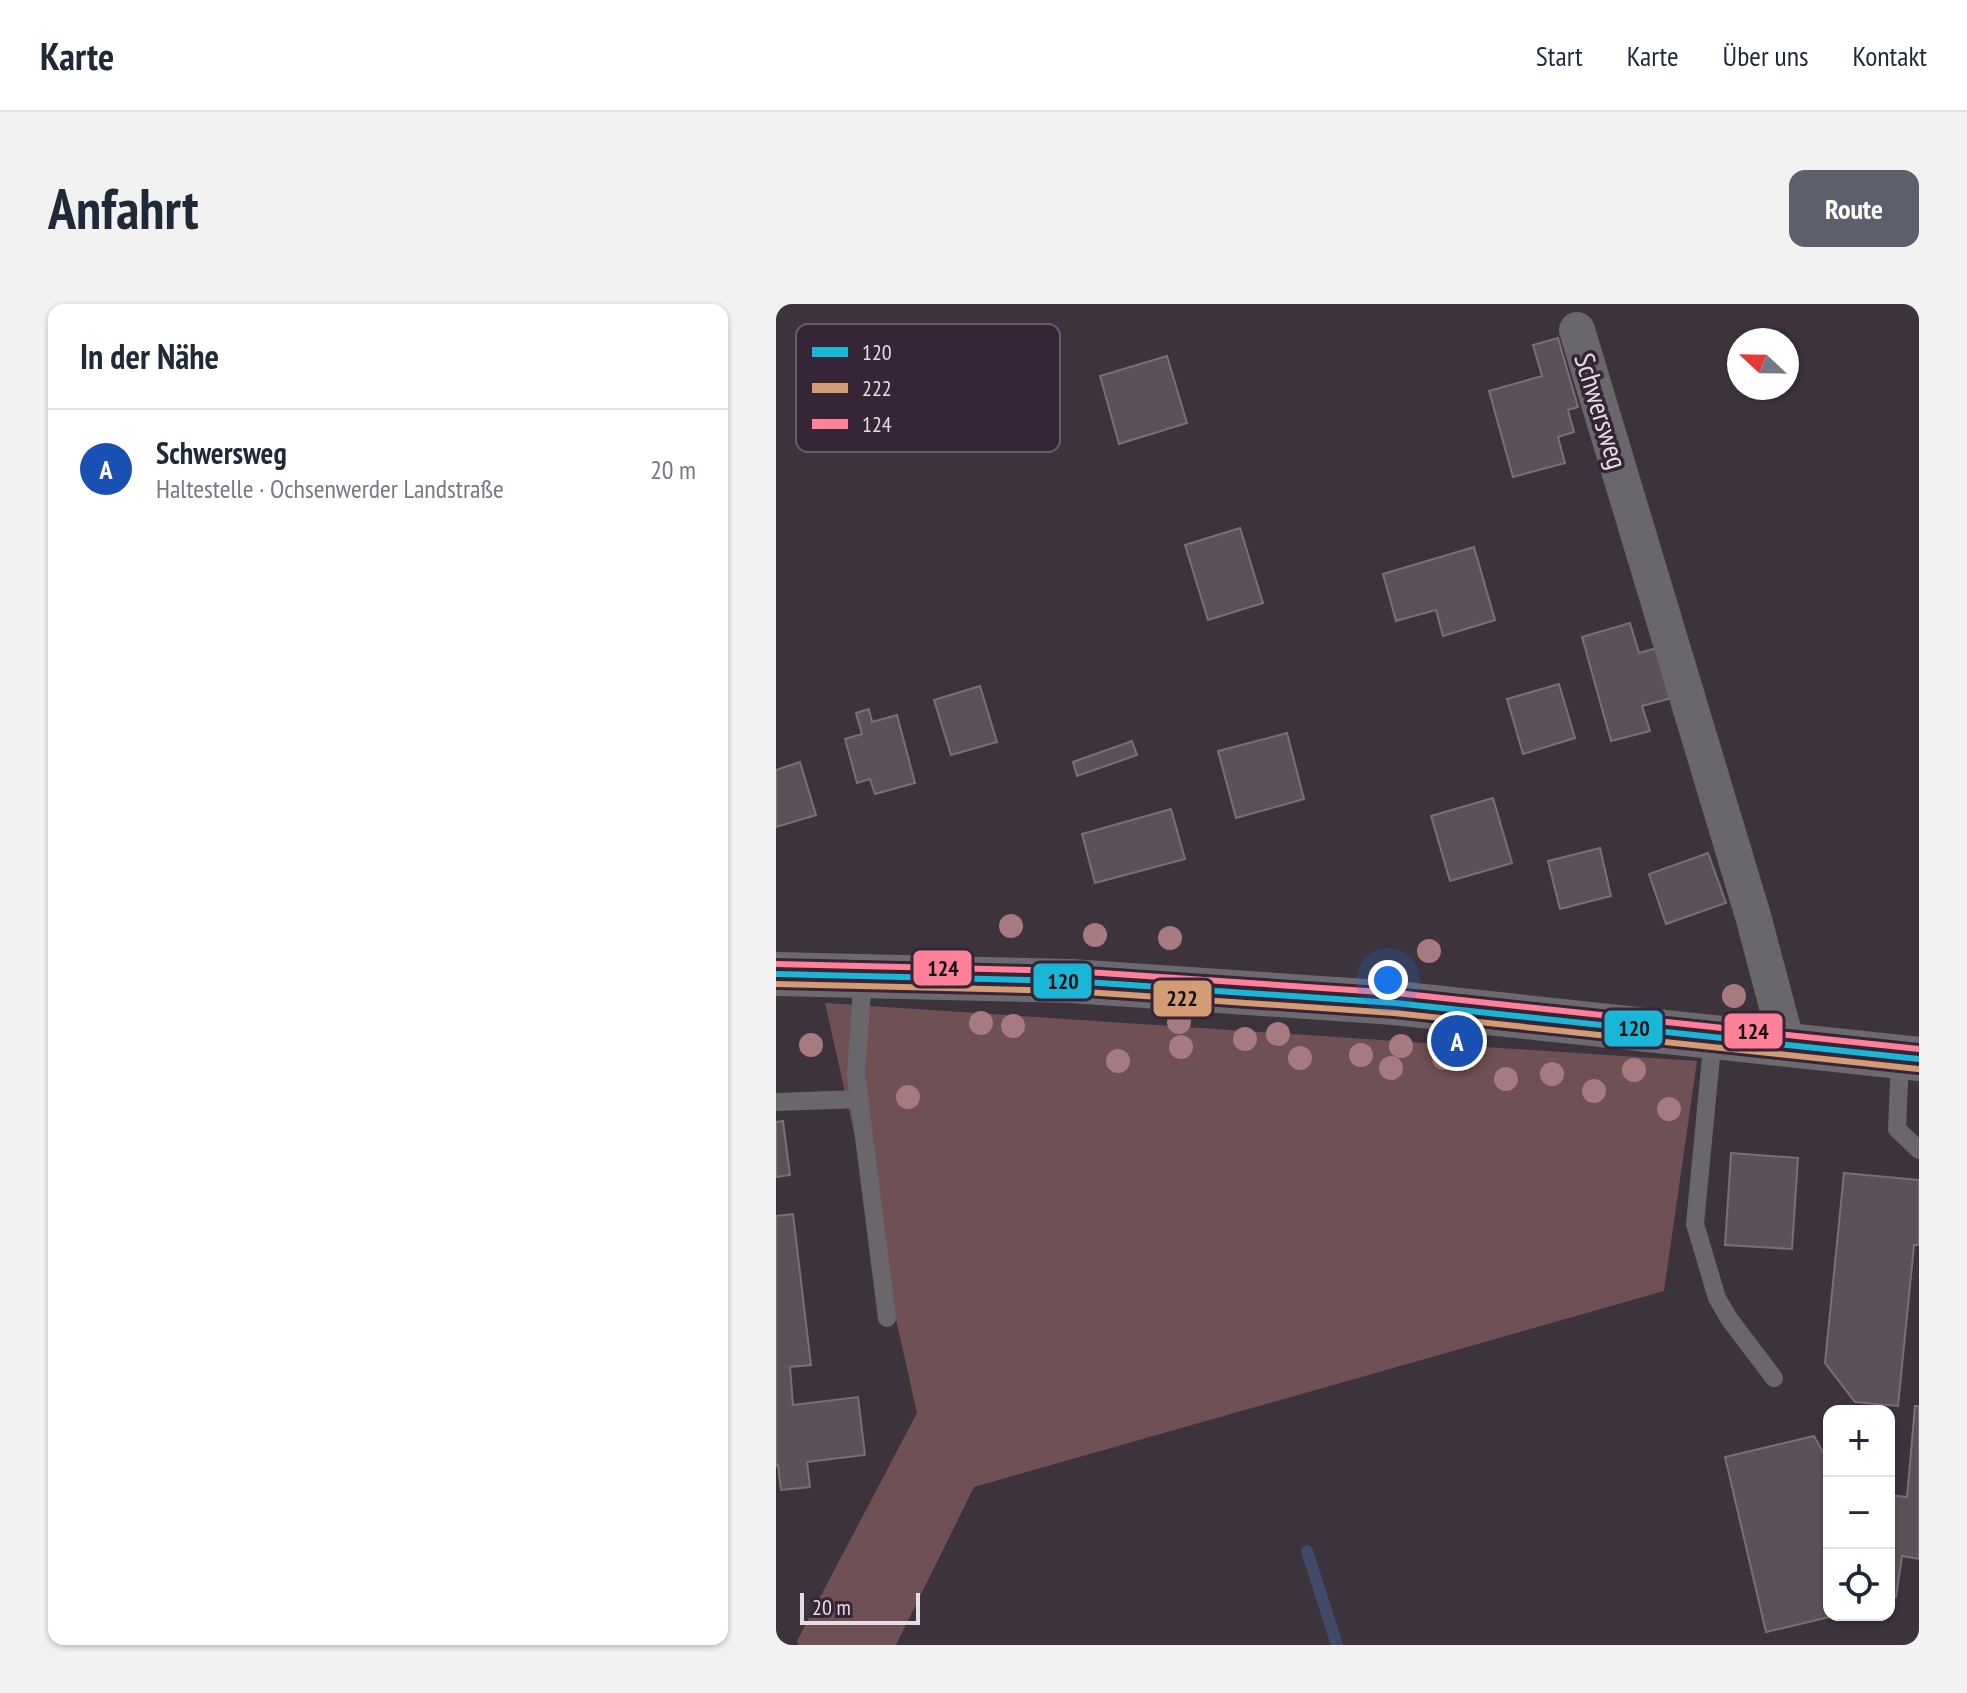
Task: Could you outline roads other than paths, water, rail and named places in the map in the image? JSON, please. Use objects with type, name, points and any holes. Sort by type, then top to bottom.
[{"type":"street","name":"Schwersweg","points":[[1577,330],[1749,901],[1787,1044]]},
{"type":"street","points":[[776,974],[1071,981],[1395,1003],[1910,1058]]},
{"type":"lane","points":[[863,976],[856,1074],[887,1318]]},
{"type":"lane","points":[[1713,1036],[1695,1224],[1717,1298],[1774,1378]]},
{"type":"lane","points":[[1910,1058],[1897,1129],[1919,1150]]},
{"type":"lane","points":[[776,1102],[860,1099]]},
{"type":"waterway","points":[[1307,1551],[1337,1645]]},
{"type":"place","name":"Schwersweg","points":[[1457,1041]]}]
